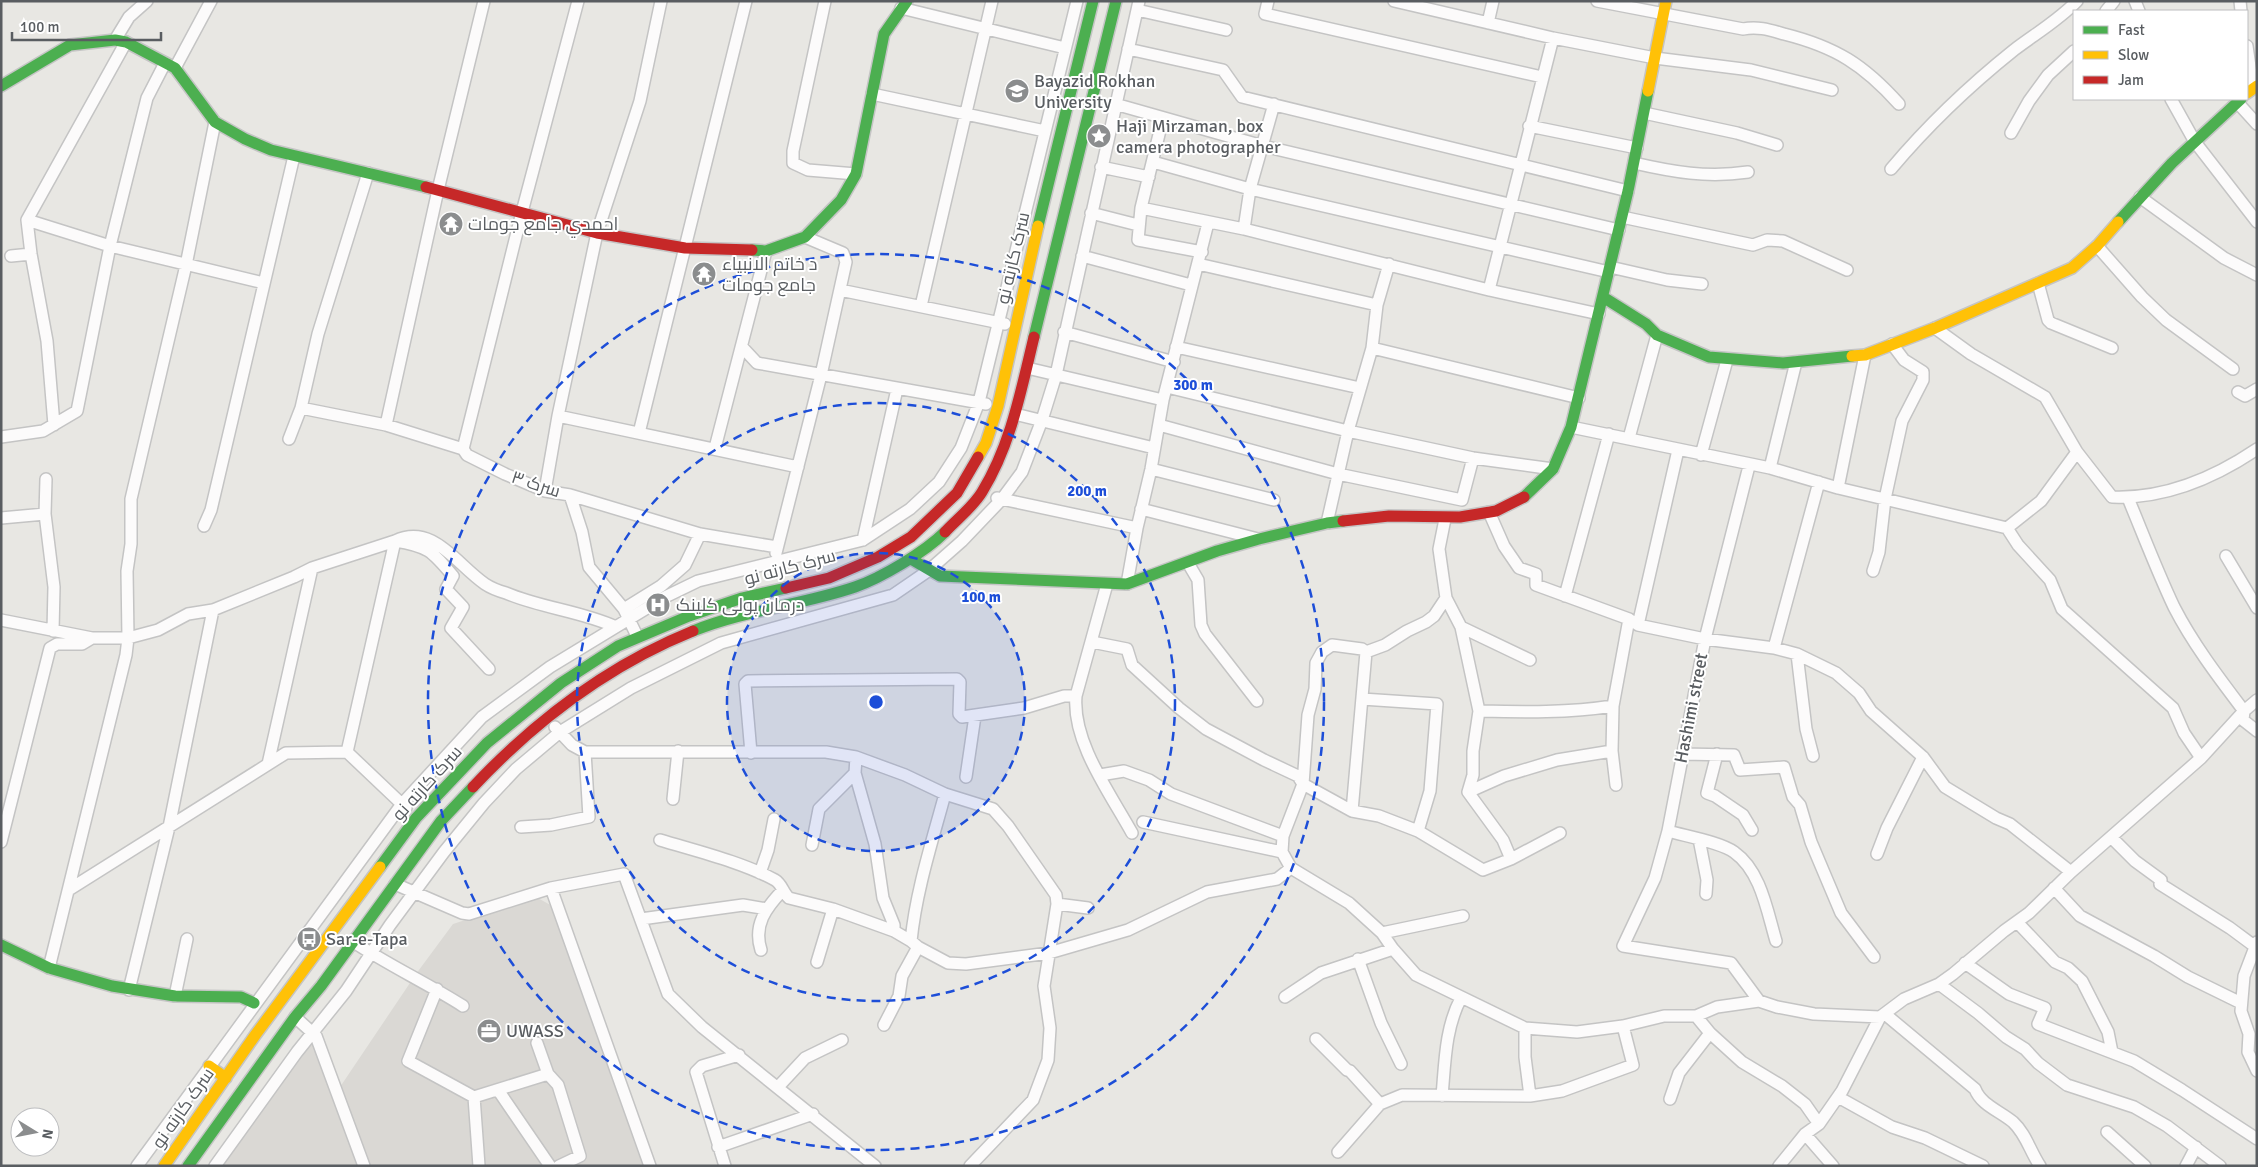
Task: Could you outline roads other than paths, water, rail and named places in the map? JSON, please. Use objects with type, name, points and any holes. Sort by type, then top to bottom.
[{"type":"main road","name":"سرک کارته نو","points":[[164,1166],[256,1034],[416,818],[487,744],[561,683],[618,646],[637,636],[689,616],[742,598],[829,578],[878,557],[911,537],[956,492],[972,470],[986,443],[998,406],[1093,1]]},
{"type":"main road","name":"سرک کارته نو","points":[[188,1166],[295,1017],[321,986],[352,941],[441,822],[500,758],[547,717],[572,697],[659,645],[728,619],[856,587],[911,559],[943,534],[981,494],[1003,451],[1016,414],[1116,1]]},
{"type":"main road","points":[[911,559],[928,571],[940,576],[1127,584],[1259,539],[1327,523],[1389,516],[1445,519],[1496,511],[1528,495],[1553,469],[1571,427],[1628,191],[1666,1]]},
{"type":"main road","points":[[1,86],[70,45],[120,41],[170,66],[215,122],[271,150],[438,190],[597,233],[685,248],[766,251],[804,237],[841,200],[856,174],[884,34],[904,5]]},
{"type":"main road","points":[[1603,297],[1646,324],[1656,335],[1709,357],[1727,360],[1796,362],[1865,355],[1935,328],[2021,288],[2038,283],[2072,268],[2097,246],[2140,197],[2239,100]]},
{"type":"main road","points":[[561,683],[572,697]]},
{"type":"main road","points":[[487,744],[500,758]]},
{"type":"main road","points":[[1,945],[49,968],[129,990],[174,996],[241,997],[254,1003]]},
{"type":"main road","points":[[209,1066],[226,1078]]},
{"type":"street","points":[[54,425],[47,341],[31,254],[27,220],[120,41],[129,17],[147,1]]},
{"type":"street","points":[[1,437],[43,431],[77,411],[110,246],[147,98],[170,66],[211,1]]},
{"type":"street","points":[[386,425],[438,190],[484,1]]},
{"type":"street","points":[[463,449],[522,212],[578,1]]},
{"type":"street","points":[[546,491],[558,416],[597,233],[640,101],[660,1]]},
{"type":"street","points":[[639,433],[746,1]]},
{"type":"street","points":[[825,1],[793,151],[793,163],[808,170],[856,174]]},
{"type":"street","points":[[921,306],[992,1]]},
{"type":"street","points":[[627,614],[698,582],[863,540],[910,509],[939,482],[961,448],[979,402],[1077,1]]},
{"type":"street","points":[[1268,1],[1265,14],[1542,77]]},
{"type":"street","points":[[1394,1],[1553,38],[1655,58],[1752,70],[1832,90]]},
{"type":"street","points":[[1488,23],[1493,1]]},
{"type":"street","points":[[1598,1],[1744,30],[1756,27],[1814,42],[1838,52],[1881,85],[1900,104]]},
{"type":"street","points":[[1891,169],[1964,91],[2069,10],[2077,1]]},
{"type":"street","points":[[904,5],[1065,48]]},
{"type":"street","points":[[214,1166],[313,1032],[346,991],[413,893],[484,803],[516,769],[560,732],[631,688],[720,644],[893,595],[928,571],[962,541],[1002,499],[1022,472],[1042,420],[1056,375],[1064,332],[1138,6],[1226,30]]},
{"type":"street","points":[[1489,290],[1529,126],[1553,38]]},
{"type":"street","points":[[1128,49],[1223,70],[1242,97],[1628,191]]},
{"type":"street","points":[[2011,133],[2029,101],[2048,75],[2073,52]]},
{"type":"street","points":[[2248,55],[2252,89]]},
{"type":"street","points":[[872,94],[1045,131]]},
{"type":"street","points":[[2173,100],[2195,142],[2257,222]]},
{"type":"street","points":[[2239,100],[2257,124]]},
{"type":"street","points":[[1115,104],[1263,146],[1619,230]]},
{"type":"street","points":[[1244,230],[1250,189],[1274,104]]},
{"type":"street","points":[[1644,113],[1737,133],[1777,145]]},
{"type":"street","points":[[1163,118],[1141,208],[1138,240],[1202,252]]},
{"type":"street","points":[[49,968],[70,889],[126,655],[128,638],[127,571],[131,544],[131,499],[186,265],[215,122]]},
{"type":"street","points":[[1529,126],[1637,148]]},
{"type":"street","points":[[204,526],[210,510],[294,156]]},
{"type":"street","points":[[1153,162],[1250,189],[1499,247],[1609,270],[1702,284]]},
{"type":"street","points":[[1634,163],[1670,172],[1721,176],[1748,172]]},
{"type":"street","points":[[1101,167],[1149,177]]},
{"type":"street","points":[[289,439],[301,408],[318,334],[368,173]]},
{"type":"street","points":[[2140,197],[2224,258],[2257,275]]},
{"type":"street","points":[[1141,208],[1244,230],[1489,290],[1599,314]]},
{"type":"street","points":[[1091,213],[1138,225]]},
{"type":"street","points":[[1622,217],[1754,246],[1767,240],[1783,241],[1847,270]]},
{"type":"street","points":[[27,220],[110,246],[264,283]]},
{"type":"street","points":[[1127,584],[1136,528],[1151,468],[1163,400],[1208,223]]},
{"type":"street","points":[[775,561],[821,375],[846,256],[804,237]]},
{"type":"street","points":[[2097,246],[2142,297],[2166,320],[2233,369]]},
{"type":"street","points":[[715,448],[743,348],[766,251]]},
{"type":"street","points":[[11,256],[31,254]]},
{"type":"street","points":[[1082,256],[1191,285]]},
{"type":"street","points":[[1198,264],[1377,304]]},
{"type":"street","points":[[1327,523],[1348,431],[1372,348],[1377,304],[1389,264]]},
{"type":"street","points":[[2038,283],[2048,320],[2051,323],[2112,348]]},
{"type":"street","points":[[840,290],[998,322],[1036,332]]},
{"type":"street","points":[[1935,328],[1971,354],[2045,397],[2076,452],[2112,497],[2128,498],[2185,487],[2226,470],[2257,449]]},
{"type":"street","points":[[1064,332],[1174,362]]},
{"type":"street","points":[[1629,438],[1656,335]]},
{"type":"street","points":[[1873,571],[1878,552],[1885,499],[1902,421],[1923,380],[1923,372],[1904,360],[1892,344]]},
{"type":"street","points":[[1176,347],[1360,388]]},
{"type":"street","points":[[743,348],[757,363],[998,406]]},
{"type":"street","points":[[1372,348],[1579,398]]},
{"type":"street","points":[[1838,488],[1865,355]]},
{"type":"street","points":[[1701,455],[1727,360]]},
{"type":"street","points":[[1770,468],[1796,362]]},
{"type":"street","points":[[1027,368],[1163,400]]},
{"type":"street","points":[[1166,387],[1348,431],[1473,458],[1553,469]]},
{"type":"street","points":[[863,540],[897,388]]},
{"type":"street","points":[[2238,392],[2246,396],[2257,390]]},
{"type":"street","name":"سرک ۳","points":[[301,408],[386,425],[463,449],[467,455],[546,491],[570,495],[700,534],[777,547]]},
{"type":"street","points":[[1016,414],[1154,448]]},
{"type":"street","points":[[558,416],[798,467]]},
{"type":"street","points":[[1159,425],[1338,474],[1462,500],[1473,458]]},
{"type":"street","points":[[1571,427],[1629,438],[1749,466],[1770,468],[1838,488],[2007,528],[2018,545],[2050,580],[2062,609],[2173,708],[2184,733],[2201,758]]},
{"type":"street","points":[[1565,596],[1609,434]]},
{"type":"street","points":[[1616,785],[1612,751],[1613,706],[1678,450]]},
{"type":"street","points":[[2007,528],[2041,501],[2076,452]]},
{"type":"street","name":"Hashimi street","points":[[1749,466],[1706,639],[1668,831],[1654,878],[1623,946],[1731,963],[1759,1001]]},
{"type":"street","points":[[1151,468],[1274,500]]},
{"type":"street","points":[[46,479],[45,514],[54,587],[53,631]]},
{"type":"street","points":[[1774,648],[1819,482]]},
{"type":"street","points":[[981,494],[1136,528]]},
{"type":"street","points":[[570,495],[582,532],[589,567],[627,614],[637,636]]},
{"type":"street","points":[[2128,498],[2175,608],[2203,655],[2244,711],[2243,720],[2257,731]]},
{"type":"street","points":[[1141,509],[1259,539]]},
{"type":"street","points":[[1489,512],[1504,546],[1519,568],[1536,574],[1536,585],[1634,622],[1706,639],[1774,648],[1797,654],[1836,673],[1859,693],[1871,711],[1923,757],[1945,787],[1996,818],[2010,824],[2071,872]]},
{"type":"street","points":[[1,518],[45,514]]},
{"type":"street","points":[[1445,519],[1439,549],[1446,598],[1461,627],[1479,711],[1473,751],[1473,776],[1468,792]]},
{"type":"street","points":[[137,1166],[254,1003],[402,804],[482,717],[550,667],[616,627],[627,614],[685,565],[700,534]]},
{"type":"street","points":[[1,620],[92,638],[128,638],[158,630],[188,614],[213,610],[312,568],[407,536],[430,538],[486,585],[519,599],[591,617],[616,627]]},
{"type":"street","points":[[395,541],[423,546],[434,554],[453,576],[446,590],[464,607],[450,628],[489,669]]},
{"type":"street","points":[[347,752],[395,541]]},
{"type":"street","points":[[2226,556],[2257,608]]},
{"type":"street","points":[[1188,563],[1198,580],[1201,625],[1205,634],[1257,701]]},
{"type":"street","points":[[268,764],[312,568]]},
{"type":"street","points":[[1107,584],[1076,696],[1074,712],[1083,746],[1132,832]]},
{"type":"street","points":[[1366,652],[1385,645],[1426,622],[1434,616],[1446,598]]},
{"type":"street","points":[[129,990],[169,827],[213,610]]},
{"type":"street","points":[[1461,627],[1530,660]]},
{"type":"street","points":[[1,842],[50,648],[57,644],[82,644],[92,638]]},
{"type":"street","points":[[1092,642],[1127,649],[1132,665],[1179,708],[1206,729],[1298,776],[1303,784],[1352,811],[1379,816],[1418,831],[1483,870],[1512,859],[1560,834]]},
{"type":"street","points":[[1366,652],[1362,649],[1332,645],[1322,652],[1316,663],[1315,689],[1308,715],[1303,784],[1283,836],[1282,852],[1291,868],[1349,903],[1382,933],[1393,949],[1416,975],[1525,1028],[1577,1032],[1623,1026],[1664,1016],[1696,1016],[1717,1007],[1759,1001],[1777,1008],[1814,1014],[1883,1016],[1969,1083],[1975,1088],[1979,1098],[2023,1132],[2040,1166]]},
{"type":"street","points":[[1352,811],[1366,652]]},
{"type":"street","points":[[1797,654],[1806,729],[1813,756]]},
{"type":"street","points":[[751,753],[744,684],[748,681],[957,679],[960,682],[960,716],[975,716],[1024,708],[1064,696],[1076,696]]},
{"type":"street","points":[[1362,699],[1437,704],[1430,791],[1418,831]]},
{"type":"street","points":[[1779,1166],[1805,1134],[1819,1124],[1838,1097],[1883,1016],[1904,999],[1939,984],[2030,913],[2071,872],[2201,758],[2244,711],[2257,700]]},
{"type":"street","points":[[1479,711],[1576,712],[1613,706]]},
{"type":"street","points":[[966,777],[975,716]]},
{"type":"street","points":[[547,717],[572,745],[585,752],[826,752],[856,757],[905,774],[945,794],[997,812],[1056,895],[1057,904],[1044,986],[1050,1028],[1048,1060],[1033,1100],[970,1166]]},
{"type":"street","points":[[672,799],[678,751]]},
{"type":"street","points":[[1468,792],[1504,776],[1557,760],[1612,751]]},
{"type":"street","points":[[70,889],[286,753],[347,752],[416,818]]},
{"type":"street","points":[[521,827],[551,825],[589,817],[585,752]]},
{"type":"street","points":[[1682,754],[1734,755],[1740,770],[1784,767],[1792,796],[1800,805],[1811,842],[1841,913],[1874,957]]},
{"type":"street","points":[[1717,754],[1707,793],[1715,796],[1743,815],[1752,830]]},
{"type":"street","points":[[856,757],[855,773],[875,844],[883,898],[894,925],[894,931]]},
{"type":"street","points":[[1878,854],[1886,828],[1923,757]]},
{"type":"street","points":[[1100,775],[1124,770],[1149,780],[1171,794],[1283,836]]},
{"type":"street","points":[[812,845],[819,809],[855,773]]},
{"type":"street","points":[[1468,792],[1503,840],[1512,859]]},
{"type":"street","points":[[884,1025],[899,996],[902,976],[915,944],[921,884],[945,794]]},
{"type":"street","points":[[760,873],[768,850],[774,819]]},
{"type":"street","points":[[1143,822],[1282,852]]},
{"type":"street","points":[[1668,831],[1734,852],[1751,871],[1760,889],[1776,940]]},
{"type":"street","points":[[2111,838],[2135,861],[2161,880],[2160,884],[2256,946],[2244,976],[2240,1011],[2249,1034],[2248,1052],[2257,1071]]},
{"type":"street","points":[[660,840],[760,873],[777,881],[789,898],[833,909],[894,931],[948,963],[957,964],[998,961],[1049,953],[1128,930],[1207,892],[1277,879],[1291,868]]},
{"type":"street","points":[[1699,840],[1707,880],[1706,894]]},
{"type":"street","points":[[395,884],[468,914],[550,888],[624,874],[668,994],[702,1027],[813,1114],[875,1166]]},
{"type":"street","points":[[550,888],[650,1166]]},
{"type":"street","points":[[2054,888],[2080,916],[2154,956],[2188,977],[2241,1003]]},
{"type":"street","points":[[761,950],[757,936],[767,909],[782,890]]},
{"type":"street","points":[[1057,904],[1088,908]]},
{"type":"street","points":[[641,919],[743,905],[767,909]]},
{"type":"street","points":[[817,962],[833,909]]},
{"type":"street","points":[[1382,933],[1463,916]]},
{"type":"street","points":[[2017,922],[2055,962],[2068,968],[2082,981],[2108,1032],[2112,1052]]},
{"type":"street","points":[[174,996],[187,939]]},
{"type":"street","points":[[352,941],[464,1006]]},
{"type":"street","points":[[1285,997],[1321,973],[1358,959],[1393,949]]},
{"type":"street","points":[[1358,959],[1381,1023],[1402,1064]]},
{"type":"street","points":[[1965,963],[2009,994],[2045,1008],[2038,1024],[2134,1062],[2182,1090],[2257,1139]]},
{"type":"street","points":[[1939,984],[2006,1037],[2025,1048],[2038,1064],[2067,1085],[2134,1107],[2167,1126],[2220,1166]]},
{"type":"street","points":[[437,989],[408,1061],[474,1097],[548,1074]]},
{"type":"street","points":[[1442,1096],[1447,1036],[1455,1009],[1461,998]]},
{"type":"street","points":[[1696,1016],[1710,1033],[1742,1062],[1790,1092],[1805,1104],[1819,1124]]},
{"type":"street","points":[[295,1017],[316,1036],[364,1166]]},
{"type":"street","points":[[1338,1152],[1380,1104],[1402,1095],[1530,1096],[1562,1091],[1633,1065],[1623,1026]]},
{"type":"street","points":[[1525,1028],[1525,1057],[1530,1096]]},
{"type":"street","points":[[1670,1099],[1679,1073],[1710,1033]]},
{"type":"street","points":[[1316,1039],[1350,1071],[1380,1104]]},
{"type":"street","points":[[778,1087],[805,1058],[842,1040]]},
{"type":"street","points":[[537,1044],[548,1074],[558,1085],[580,1156],[559,1166]]},
{"type":"street","points":[[725,1166],[696,1072],[702,1066],[739,1055]]},
{"type":"street","points":[[498,1090],[550,1166]]},
{"type":"street","points":[[474,1097],[479,1166]]},
{"type":"street","points":[[1838,1097],[1892,1127],[1925,1138],[1983,1166]]},
{"type":"street","points":[[718,1147],[813,1114]]},
{"type":"street","points":[[2107,1132],[2145,1166]]},
{"type":"street","points":[[1805,1134],[1833,1166]]},
{"type":"street","points":[[2186,1166],[2196,1148]]},
{"type":"place","name":"Bayazid Rokhan University","points":[[1017,91]]},
{"type":"place","name":"Haji Mirzaman, box camera photographer","points":[[1099,136]]},
{"type":"place","name":"احمدي جامع جومات","points":[[451,224]]},
{"type":"place","name":"د خاتم الانبیاء جامع جومات","points":[[704,274]]},
{"type":"place","name":"درمان پولی کلینک","points":[[658,605]]},
{"type":"place","name":"Sar-e-Tapa","points":[[309,939]]},
{"type":"place","name":"UWASS","points":[[489,1031]]}]
